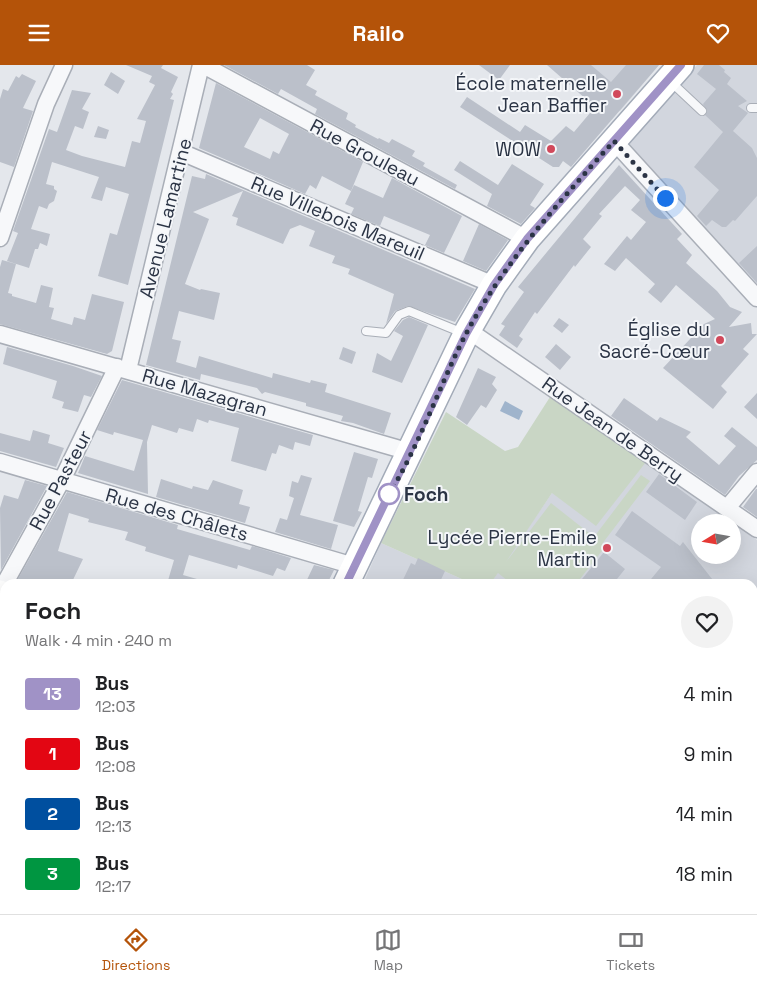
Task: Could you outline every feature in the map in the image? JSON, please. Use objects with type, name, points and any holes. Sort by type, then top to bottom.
[{"type":"main road","points":[[350,575],[467,332],[494,285],[527,239],[675,72]]},
{"type":"street","name":"Avenue Lamartine","points":[[123,369],[181,152],[202,65]]},
{"type":"street","name":"Rue Grouleau","points":[[202,65],[527,239]]},
{"type":"street","points":[[0,238],[61,66]]},
{"type":"street","points":[[614,141],[757,298]]},
{"type":"street","name":"Rue Villebois Mareuil","points":[[181,152],[494,285]]},
{"type":"street","name":"Rue Jean de Berry","points":[[467,332],[757,529]]},
{"type":"street","name":"Rue Mazagran","points":[[0,334],[410,452]]},
{"type":"street","name":"Rue Pasteur","points":[[7,579],[123,369]]},
{"type":"street","name":"Rue des Châlets","points":[[0,462],[62,480],[350,575]]},
{"type":"street","points":[[727,508],[757,472]]},
{"type":"lane","points":[[675,72],[702,111]]},
{"type":"lane","points":[[366,331],[386,333],[391,329],[399,315],[409,311],[467,332]]},
{"type":"shaded area","name":"École maternelle Jean Baffier","points":[[566,65],[659,65],[620,111]]},
{"type":"shaded area","points":[[697,65],[757,65],[757,284],[628,144]]},
{"type":"shaded area","name":"Lycée Pierre-Emile Martin","points":[[646,462],[721,514],[691,514],[691,564],[741,564],[741,529],[757,540],[757,579],[493,579],[552,493]]},
{"type":"shaded area","name":"Lycée Pierre-Emile Martin","points":[[381,543],[462,579],[365,579]]},
{"type":"green space","points":[[550,397],[646,462],[596,526],[552,493],[506,562],[551,503],[594,537],[641,475],[650,481],[602,544],[605,547],[580,579],[506,579],[498,573],[494,579],[462,579],[381,543],[446,412],[505,451],[518,447]]},
{"type":"water","points":[[505,401],[523,411],[519,420],[500,411]]},
{"type":"building","points":[[126,65],[163,65],[161,68],[178,77],[171,92],[173,94],[170,99],[174,100],[128,285],[98,276],[110,233],[117,235],[129,194],[106,187],[102,201],[91,198],[99,177],[52,162],[46,184],[54,186],[54,189],[57,191],[54,201],[49,204],[47,209],[39,206],[31,229],[50,234],[47,246],[40,243],[38,249],[35,249],[29,268],[7,261],[18,233],[13,231],[49,129],[57,132],[72,90],[91,93],[82,109],[89,112],[83,129],[75,126],[66,150],[125,167],[132,141],[140,143],[146,121],[137,119],[155,85],[149,82],[152,76]]},
{"type":"building","points":[[224,65],[307,65],[315,70],[306,85],[317,91],[315,95],[348,113],[346,119],[356,125],[355,127],[389,143],[392,139],[415,151],[412,156],[425,163],[423,166],[457,185],[455,189],[315,114],[317,109],[281,89],[278,94]]},
{"type":"building","points":[[479,65],[510,65],[499,80]]},
{"type":"building","points":[[547,65],[591,65],[611,82],[626,65],[659,65],[571,167],[563,161],[559,167],[553,167],[460,107],[467,97],[520,132],[525,125],[551,141],[566,126],[574,132],[595,107]]},
{"type":"building","points":[[704,65],[719,65],[725,70],[724,72],[731,78],[727,84],[747,101],[738,106],[748,113],[733,131],[752,148],[757,158],[757,196],[735,221],[733,220],[726,227],[722,227],[712,220],[706,226],[697,216],[719,190],[694,167],[723,132],[705,115],[707,110],[703,104],[716,89],[697,74]]},
{"type":"building","points":[[111,72],[125,81],[118,94],[104,85]]},
{"type":"building","points":[[22,74],[36,81],[23,108],[33,111],[14,167],[0,162],[0,99],[3,89],[8,91],[16,76],[19,78]]},
{"type":"building","points":[[216,83],[363,162],[351,191],[322,176],[316,189],[310,185],[305,194],[199,148]],"holes":[[[260,118],[289,134],[279,154],[273,151],[270,159],[244,147]]]},
{"type":"building","points":[[98,126],[109,130],[106,139],[94,137]]},
{"type":"building","points":[[460,161],[498,185],[512,164],[544,184],[530,205],[535,208],[521,224],[487,206],[492,194],[454,170]]},
{"type":"building","points":[[619,165],[682,234],[677,239],[692,255],[686,263],[717,291],[730,307],[742,312],[729,327],[751,323],[752,334],[757,334],[743,349],[749,354],[721,386],[727,392],[713,409],[663,368],[704,324],[715,319],[676,285],[661,303],[648,292],[655,284],[626,258],[615,271],[604,264],[627,236],[631,240],[646,222],[631,210],[640,200],[625,186],[599,214],[602,216],[583,239],[591,247],[575,267],[574,265],[537,314],[535,312],[519,336],[523,339],[517,348],[499,335],[505,326],[501,324],[524,292],[518,287]]},
{"type":"building","points":[[206,174],[475,289],[455,322],[408,306],[395,311],[386,324],[394,294],[348,274],[350,269],[332,263],[335,256],[309,246],[315,231],[300,225],[290,229],[283,244],[236,225],[238,218],[232,216],[243,191],[193,212],[209,219],[185,284],[200,290],[220,293],[214,320],[179,311],[172,339],[181,341],[176,362],[196,368],[199,356],[272,378],[273,373],[310,383],[311,380],[327,384],[325,392],[391,413],[384,434],[353,423],[341,421],[343,416],[306,406],[306,403],[265,392],[262,394],[257,388],[201,374],[200,380],[146,365],[192,176],[205,179]]},
{"type":"building","points":[[392,178],[462,216],[444,253],[425,245],[430,235],[384,216],[380,226],[351,214],[354,208],[345,204],[354,185],[383,198]]},
{"type":"building","points":[[479,224],[508,240],[486,271],[463,261]]},
{"type":"building","points":[[757,246],[757,283],[739,263]]},
{"type":"building","points":[[2,260],[16,264],[8,293],[12,294],[12,296],[36,303],[41,285],[53,288],[49,307],[54,308],[51,319],[72,325],[74,317],[85,320],[92,294],[124,302],[112,351],[107,354],[0,324],[0,267]]},
{"type":"building","points":[[409,317],[428,325],[402,383],[372,372],[377,353],[391,361],[403,336],[394,331],[403,320]]},
{"type":"building","points":[[559,318],[569,325],[562,333],[553,326]]},
{"type":"building","points":[[556,344],[571,357],[560,370],[545,357]]},
{"type":"building","points":[[7,347],[102,376],[91,397],[84,395],[78,412],[62,408],[64,402],[52,398],[57,381],[3,364]]},
{"type":"building","points":[[343,347],[356,352],[352,364],[339,359]]},
{"type":"building","points":[[478,368],[496,377],[492,384],[497,390],[486,408],[481,405],[467,425],[456,417]]},
{"type":"building","points":[[122,380],[313,435],[310,446],[295,442],[293,450],[279,445],[276,454],[272,453],[266,471],[231,461],[239,428],[209,420],[208,423],[197,419],[193,432],[179,428],[177,433],[152,425],[147,442],[148,494],[78,473],[85,456],[134,471],[143,440],[114,432],[113,435],[97,430]]},
{"type":"building","points":[[757,393],[757,419],[744,407]]},
{"type":"building","points":[[624,398],[657,421],[660,417],[691,432],[686,437],[719,465],[736,446],[724,436],[732,427],[757,447],[757,460],[739,476],[725,495],[611,416]]},
{"type":"building","points":[[33,430],[50,435],[48,443],[64,448],[56,467],[0,451],[0,433],[30,441]]},
{"type":"building","points":[[354,452],[378,459],[372,478],[368,477],[358,511],[362,512],[354,527],[333,521]]},
{"type":"building","points":[[659,474],[697,502],[685,520],[646,492]]},
{"type":"building","points":[[301,475],[312,478],[300,515],[338,525],[331,549],[275,532],[280,518],[287,520],[294,498],[289,496],[292,481],[298,483]]},
{"type":"building","points":[[161,479],[192,489],[193,486],[208,490],[213,480],[243,490],[239,504],[250,507],[245,523],[156,497]]},
{"type":"building","points":[[25,480],[47,486],[1,570],[0,508],[4,495],[18,499]]},
{"type":"building","points":[[757,489],[757,517],[743,507]]},
{"type":"building","points":[[67,492],[178,525],[177,529],[250,550],[252,546],[291,558],[285,571],[277,568],[273,576],[238,565],[237,569],[189,555],[183,575],[197,579],[168,579],[174,560],[145,551],[146,547],[125,540],[128,532],[88,522],[89,519],[69,513],[58,551],[83,559],[73,579],[18,579]]},
{"type":"building","points":[[632,511],[680,546],[683,542],[691,552],[691,564],[700,564],[712,579],[651,579],[661,567],[615,535]]},
{"type":"building","points":[[604,552],[625,569],[617,579],[582,579]]},
{"type":"building","points":[[418,558],[445,571],[441,579],[403,579],[411,563],[415,565]]},
{"type":"building","points":[[314,565],[334,570],[330,579],[307,579]]},
{"type":"bus line","name":"13","points":[[348,579],[466,334],[494,285],[527,239],[681,65]]},
{"type":"place","name":"École maternelle Jean Baffier","points":[[617,94]]},
{"type":"place","name":"WOW","points":[[551,149]]},
{"type":"place","name":"Église du Sacré-Cœur","points":[[720,340]]},
{"type":"place","name":"Foch","points":[[389,494]]},
{"type":"place","name":"Lycée Pierre-Emile Martin","points":[[607,548]]},
{"type":"route","points":[[389,494],[468,330],[494,285],[527,239],[614,141],[665,198]]}]
